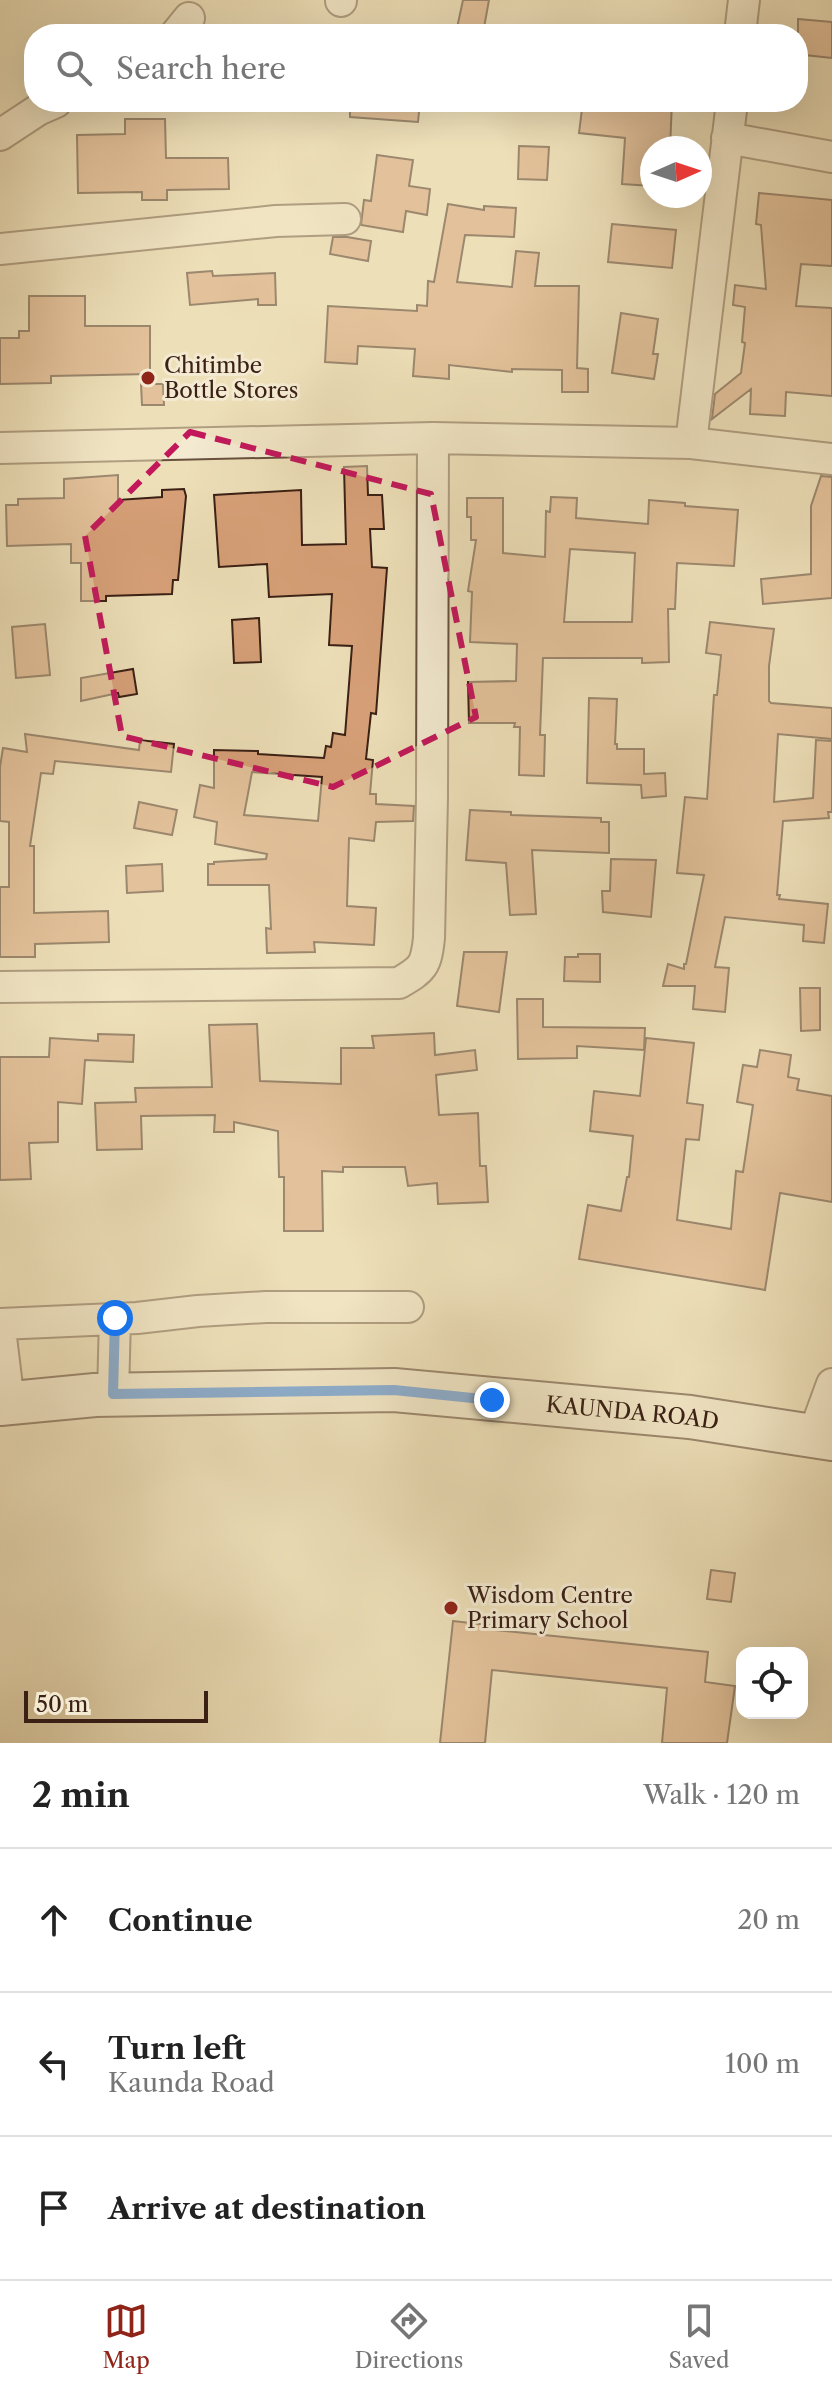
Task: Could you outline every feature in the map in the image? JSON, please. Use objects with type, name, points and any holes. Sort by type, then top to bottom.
[{"type":"main road","name":"KAUNDA ROAD","points":[[5,1404],[113,1394],[394,1390],[690,1417],[822,1438]]},
{"type":"street","points":[[741,24],[744,0]]},
{"type":"street","points":[[0,135],[35,112]]},
{"type":"street","points":[[691,443],[731,112]]},
{"type":"street","points":[[727,138],[832,157]]},
{"type":"street","points":[[0,249],[276,221],[345,219]]},
{"type":"street","points":[[0,987],[399,983],[419,972],[427,957],[429,938],[433,438]]},
{"type":"street","points":[[0,448],[433,438],[691,443],[832,459]]},
{"type":"street","points":[[5,1404],[0,1326],[266,1307],[408,1307]]},
{"type":"street","points":[[113,1394],[115,1318]]},
{"type":"street","points":[[822,1438],[832,1384]]},
{"type":"highlighted area","points":[[190,432],[431,494],[476,717],[333,787],[122,736],[85,536]]},
{"type":"building","points":[[463,0],[489,0],[485,24],[458,24]]},
{"type":"building","points":[[798,19],[832,22],[832,58],[808,55],[808,24],[798,24]]},
{"type":"building","points":[[350,112],[419,112],[418,122],[350,117]]},
{"type":"building","points":[[582,112],[672,112],[671,136],[640,136],[640,185],[622,184],[625,138],[579,133]]},
{"type":"building","points":[[125,119],[165,119],[166,158],[228,158],[229,189],[167,190],[167,200],[142,200],[142,192],[78,193],[77,135],[125,134]]},
{"type":"building","points":[[519,146],[549,147],[547,180],[518,179]]},
{"type":"building","points":[[377,155],[413,160],[409,186],[430,189],[427,215],[406,211],[403,232],[361,225],[364,200],[371,201]]},
{"type":"building","points":[[759,193],[832,200],[832,266],[801,264],[796,306],[832,308],[832,396],[786,392],[785,416],[750,414],[751,389],[712,419],[715,394],[741,373],[745,307],[733,305],[735,285],[766,289],[761,225],[756,224]]},
{"type":"building","points":[[448,204],[484,210],[484,206],[516,208],[514,237],[465,235],[457,282],[512,287],[516,251],[539,253],[535,286],[579,286],[577,368],[588,369],[588,392],[562,392],[562,370],[512,369],[512,372],[449,365],[449,379],[413,376],[415,349],[358,346],[357,364],[325,362],[328,306],[417,311],[417,305],[427,306],[428,281],[434,282]]},
{"type":"building","points":[[612,224],[676,230],[672,268],[608,262]]},
{"type":"building","points":[[333,237],[371,241],[368,261],[330,254]]},
{"type":"building","points":[[212,271],[213,276],[275,273],[276,305],[258,305],[258,299],[190,305],[187,273]]},
{"type":"building","points":[[29,296],[85,296],[85,326],[150,326],[150,374],[51,376],[51,383],[0,384],[0,338],[19,338],[19,331],[29,331]]},
{"type":"building","points":[[621,313],[658,319],[653,354],[658,354],[654,379],[612,373]]},
{"type":"building","points":[[141,384],[163,384],[164,405],[142,405]]},
{"type":"building","points":[[367,466],[368,495],[382,495],[384,529],[370,529],[372,567],[387,568],[376,714],[371,713],[366,759],[373,760],[370,794],[376,794],[376,804],[414,806],[413,821],[376,822],[374,841],[349,838],[347,906],[376,908],[374,945],[314,942],[315,952],[267,953],[266,928],[271,929],[269,885],[208,885],[208,864],[266,859],[267,854],[215,844],[217,822],[194,817],[200,785],[214,788],[214,750],[324,758],[326,746],[331,747],[333,733],[345,735],[352,646],[329,645],[332,594],[269,597],[267,564],[219,567],[214,495],[301,490],[302,545],[346,544],[344,467]],"holes":[[[252,772],[322,777],[318,821],[244,815]]]},
{"type":"building","points":[[118,475],[118,500],[162,497],[162,490],[184,489],[186,496],[178,580],[173,580],[172,594],[106,596],[106,601],[81,601],[81,563],[71,563],[71,544],[7,546],[6,505],[18,505],[18,499],[64,498],[64,479]]},
{"type":"building","points":[[821,476],[832,477],[832,598],[763,604],[761,579],[811,574],[811,506]]},
{"type":"building","points":[[551,497],[577,498],[576,518],[648,524],[649,500],[738,510],[734,566],[677,563],[675,609],[668,609],[669,662],[642,663],[642,658],[543,658],[540,735],[545,735],[544,776],[519,775],[520,727],[514,727],[515,723],[469,723],[468,682],[516,681],[517,644],[470,642],[472,592],[468,591],[476,540],[471,540],[467,498],[503,498],[503,553],[545,557],[546,511],[550,512]],"holes":[[[570,549],[635,553],[632,622],[564,622]]]},
{"type":"building","points":[[259,618],[261,662],[234,663],[232,620]]},
{"type":"building","points":[[710,622],[774,629],[769,666],[769,701],[832,708],[832,739],[778,734],[774,802],[813,798],[816,740],[832,741],[832,812],[828,812],[829,818],[783,821],[777,895],[780,895],[779,899],[828,904],[824,943],[803,941],[804,925],[725,917],[715,967],[729,968],[725,1012],[693,1009],[695,986],[663,986],[668,964],[684,969],[686,964],[704,875],[677,873],[685,797],[707,799],[714,695],[717,695],[721,655],[706,653]]},
{"type":"building","points":[[45,624],[50,675],[16,678],[12,627]]},
{"type":"building","points":[[133,669],[137,694],[119,697],[118,693],[81,701],[81,678]]},
{"type":"building","points":[[589,698],[617,699],[617,749],[644,749],[644,774],[665,773],[666,796],[642,798],[641,785],[587,783]]},
{"type":"building","points":[[25,734],[139,750],[140,740],[174,744],[171,772],[55,761],[53,774],[41,773],[30,846],[34,846],[34,913],[108,911],[109,942],[35,944],[35,957],[0,957],[0,887],[9,887],[9,822],[0,821],[0,767],[3,748],[27,752]]},
{"type":"building","points":[[139,802],[177,810],[172,835],[134,828]]},
{"type":"building","points":[[470,810],[511,812],[511,815],[601,818],[601,822],[609,822],[609,853],[532,850],[536,914],[510,915],[506,863],[466,860]]},
{"type":"building","points":[[611,859],[656,860],[651,917],[603,912],[602,891],[610,891]]},
{"type":"building","points":[[162,864],[163,891],[127,893],[126,866]]},
{"type":"building","points":[[464,952],[507,952],[499,1012],[457,1006]]},
{"type":"building","points":[[578,954],[600,954],[600,982],[564,981],[565,957],[578,957]]},
{"type":"building","points":[[800,988],[820,988],[820,1030],[801,1031]]},
{"type":"building","points":[[517,999],[543,999],[543,1027],[645,1028],[644,1050],[577,1046],[577,1058],[518,1059]]},
{"type":"building","points":[[257,1024],[260,1081],[341,1084],[341,1048],[374,1048],[372,1036],[434,1033],[435,1055],[475,1050],[477,1070],[436,1075],[439,1115],[478,1113],[480,1166],[486,1166],[488,1202],[438,1204],[437,1183],[408,1186],[405,1167],[343,1167],[343,1172],[322,1171],[323,1231],[284,1231],[284,1177],[279,1177],[278,1131],[234,1122],[234,1132],[214,1132],[215,1115],[141,1116],[142,1149],[97,1150],[95,1103],[136,1102],[135,1088],[212,1087],[209,1025]]},
{"type":"building","points":[[98,1034],[134,1035],[133,1062],[85,1060],[82,1104],[58,1102],[58,1142],[29,1143],[31,1179],[0,1180],[0,1057],[49,1057],[50,1038],[98,1041]]},
{"type":"building","points":[[646,1038],[694,1043],[687,1103],[703,1105],[699,1140],[686,1139],[677,1220],[731,1229],[736,1171],[743,1172],[753,1105],[737,1102],[743,1065],[757,1067],[760,1050],[791,1055],[788,1077],[799,1079],[797,1090],[832,1096],[832,1202],[780,1193],[765,1290],[579,1259],[588,1205],[621,1211],[629,1177],[633,1136],[590,1131],[594,1091],[640,1096]]},
{"type":"building","points":[[711,1570],[735,1573],[731,1602],[707,1599]]},
{"type":"building","points":[[453,1621],[497,1626],[496,1630],[708,1652],[705,1682],[735,1686],[727,1743],[662,1743],[667,1688],[492,1670],[485,1743],[440,1743]]},
{"type":"place","name":"Chitimbe Bottle Stores","points":[[148,378]]},
{"type":"place","name":"Wisdom Centre Primary School","points":[[451,1608]]},
{"type":"route","points":[[115,1318],[113,1394],[394,1390],[492,1400]]}]
